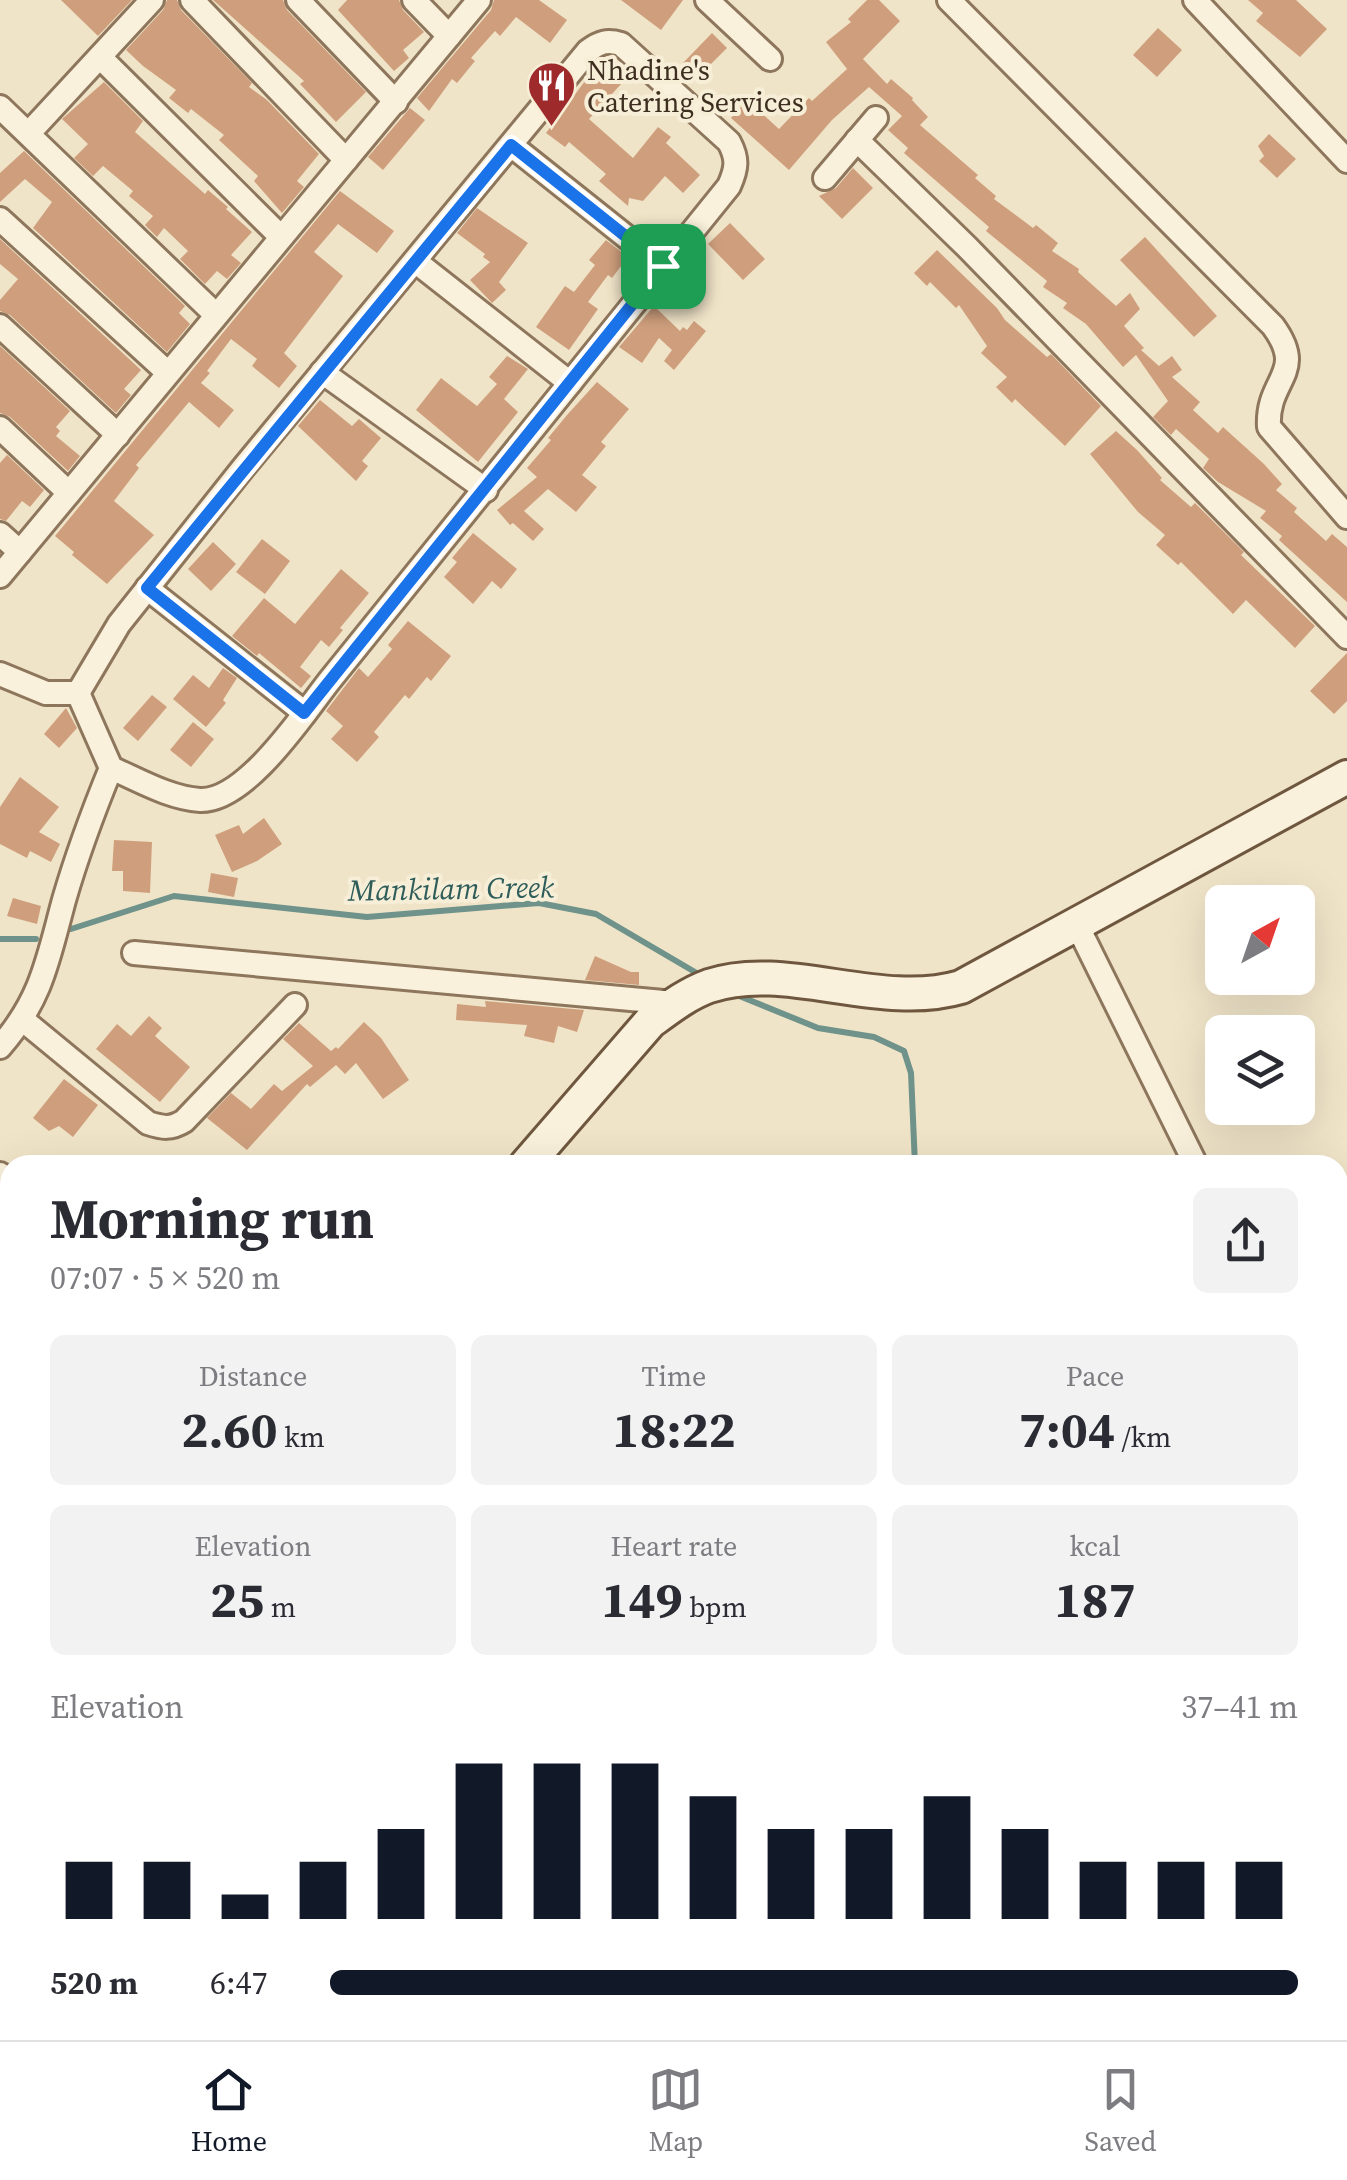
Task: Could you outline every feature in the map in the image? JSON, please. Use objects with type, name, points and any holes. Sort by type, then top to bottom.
[{"type":"street","points":[[29,133],[152,0]]},
{"type":"street","points":[[192,0],[346,160]]},
{"type":"street","points":[[298,0],[396,102]]},
{"type":"street","points":[[414,0],[449,36]]},
{"type":"street","points":[[0,576],[479,0]]},
{"type":"street","points":[[707,0],[770,59]]},
{"type":"street","points":[[949,0],[1273,326],[1286,343],[1289,355],[1268,409],[1269,427],[1347,517]]},
{"type":"street","points":[[1195,0],[1347,161]]},
{"type":"street","points":[[598,43],[622,44],[729,142],[736,156],[736,171],[729,186],[264,763],[220,797],[181,797],[111,768],[78,694],[96,658],[147,588],[588,51],[598,43]]},
{"type":"street","points":[[100,57],[281,237]]},
{"type":"street","points":[[0,107],[214,314]]},
{"type":"street","points":[[825,178],[876,118]]},
{"type":"street","points":[[857,140],[967,247],[1347,637]]},
{"type":"street","points":[[511,145],[663,266]]},
{"type":"street","points":[[0,219],[168,372]]},
{"type":"street","points":[[415,261],[570,382]]},
{"type":"street","points":[[0,326],[118,435]]},
{"type":"street","points":[[322,372],[486,490]]},
{"type":"street","points":[[0,428],[69,493]]},
{"type":"street","points":[[0,534],[20,552]]},
{"type":"street","points":[[147,588],[304,713]]},
{"type":"street","points":[[0,674],[46,693],[78,694]]},
{"type":"street","points":[[0,1047],[24,1020],[49,960],[78,856],[111,768]]},
{"type":"street","points":[[535,1155],[650,1022],[674,1003],[708,987],[738,981],[779,981],[906,995],[938,994],[987,976],[1344,786]]},
{"type":"street","points":[[1077,925],[1191,1155]]},
{"type":"street","points":[[134,953],[674,1003]]},
{"type":"street","points":[[24,1020],[148,1123],[162,1128],[184,1121],[295,1005]]},
{"type":"building","points":[[61,0],[132,0],[98,36]]},
{"type":"building","points":[[167,0],[177,0],[181,10],[252,83],[249,87],[267,100],[319,154],[297,181],[304,187],[282,213],[254,181],[258,176],[219,140],[224,135],[191,109],[188,113],[169,98],[176,90],[126,50],[163,10]]},
{"type":"building","points":[[213,0],[283,0],[287,10],[366,92],[336,122],[300,84],[304,81]]},
{"type":"building","points":[[347,0],[399,0],[403,10],[424,32],[403,50],[409,58],[394,71],[338,10]]},
{"type":"building","points":[[494,0],[539,0],[567,20],[550,43],[516,17],[500,36],[495,31],[471,58],[475,61],[457,83],[452,79],[429,111],[417,98],[491,10]]},
{"type":"building","points":[[621,0],[683,0],[661,30]]},
{"type":"building","points":[[867,0],[879,0],[900,21],[863,59],[887,84],[891,79],[913,98],[928,117],[920,125],[978,175],[975,178],[996,196],[994,199],[1058,243],[1052,251],[1079,269],[1116,306],[1130,293],[1140,309],[1124,326],[1144,348],[1141,350],[1159,366],[1172,356],[1182,370],[1172,377],[1200,402],[1193,410],[1218,433],[1223,427],[1264,464],[1282,484],[1276,490],[1326,541],[1332,534],[1347,547],[1347,602],[1279,540],[1282,536],[1260,518],[1266,511],[1218,482],[1203,468],[1209,459],[1176,429],[1171,435],[1153,417],[1168,401],[1136,355],[1123,367],[1086,324],[1063,308],[1067,303],[1043,287],[1047,281],[986,231],[989,227],[904,153],[908,148],[888,130],[902,116],[869,87],[832,120],[789,170],[731,118],[747,100],[779,129],[809,98],[812,101],[847,69],[826,42],[851,22],[848,19]]},
{"type":"building","points":[[1248,0],[1296,0],[1327,29],[1300,57],[1256,21],[1263,13]]},
{"type":"building","points":[[1158,28],[1182,50],[1157,77],[1133,55]]},
{"type":"building","points":[[712,33],[727,48],[698,77],[683,63]]},
{"type":"building","points":[[600,61],[623,82],[589,119],[633,158],[658,127],[671,137],[666,143],[700,175],[683,193],[665,176],[643,201],[629,198],[628,206],[599,181],[606,174],[569,142],[565,147],[546,133]]},
{"type":"building","points":[[104,82],[143,121],[135,132],[205,194],[208,190],[228,207],[252,232],[231,255],[241,263],[227,279],[217,271],[205,284],[180,259],[188,251],[164,228],[157,237],[145,225],[153,216],[129,196],[133,191],[103,166],[93,176],[74,158],[88,144],[62,119]]},
{"type":"building","points":[[410,108],[425,120],[383,170],[368,157]]},
{"type":"building","points":[[1269,134],[1296,159],[1277,178],[1259,161],[1264,156],[1258,146]]},
{"type":"building","points":[[24,151],[185,306],[179,313],[190,324],[167,352],[33,228],[52,202],[25,179],[0,202],[0,173]]},
{"type":"building","points":[[853,168],[873,188],[842,219],[819,196],[836,188]]},
{"type":"building","points":[[340,191],[394,231],[377,253],[338,224],[314,252],[343,276],[284,353],[297,366],[279,388],[252,366],[257,359],[231,339],[201,383],[234,410],[219,428],[189,402],[136,465],[139,468],[114,501],[154,535],[107,584],[55,536]]},
{"type":"building","points":[[477,208],[528,243],[499,282],[506,290],[492,303],[470,280],[490,262],[457,233]]},
{"type":"building","points":[[730,223],[765,259],[743,280],[708,244]]},
{"type":"building","points":[[1145,237],[1217,316],[1194,337],[1120,260]]},
{"type":"building","points":[[0,239],[141,370],[124,389],[131,395],[116,413],[10,315],[0,311],[0,300],[18,279],[0,264]]},
{"type":"building","points":[[606,240],[628,257],[588,302],[598,309],[569,350],[536,327],[565,286],[574,292],[595,265],[589,260]]},
{"type":"building","points":[[937,250],[1005,320],[1047,357],[1051,354],[1101,406],[1065,446],[1015,399],[1012,403],[996,387],[1007,377],[981,353],[987,346],[959,305],[956,308],[930,282],[927,286],[914,273]]},
{"type":"building","points":[[654,306],[680,331],[683,327],[687,330],[694,321],[706,331],[674,370],[664,361],[672,350],[659,338],[642,363],[619,347]]},
{"type":"building","points":[[0,346],[70,411],[56,427],[60,431],[56,436],[80,456],[68,471],[10,417],[0,413]]},
{"type":"building","points":[[507,356],[528,369],[504,399],[518,412],[478,462],[416,410],[441,378],[477,406],[497,384],[489,377]]},
{"type":"building","points":[[597,382],[629,409],[601,442],[606,446],[582,475],[597,487],[576,512],[548,489],[524,511],[544,529],[533,541],[497,510],[537,477],[527,468]]},
{"type":"building","points":[[320,400],[352,426],[359,419],[381,438],[362,461],[368,466],[356,481],[298,426]]},
{"type":"building","points":[[1116,431],[1160,480],[1191,507],[1195,503],[1244,552],[1241,555],[1315,626],[1295,648],[1246,600],[1233,614],[1181,562],[1178,565],[1156,545],[1165,535],[1138,512],[1090,454]]},
{"type":"building","points":[[7,455],[44,490],[30,507],[22,501],[6,521],[0,519],[0,463]]},
{"type":"building","points":[[473,533],[517,569],[501,589],[492,581],[473,604],[444,577],[457,562],[452,558]]},
{"type":"building","points":[[262,539],[290,561],[265,594],[236,572]]},
{"type":"building","points":[[213,542],[236,564],[211,591],[188,569]]},
{"type":"building","points":[[341,569],[369,593],[329,647],[321,640],[300,667],[311,676],[301,688],[232,636],[264,598],[295,624]]},
{"type":"building","points":[[408,621],[451,656],[431,681],[427,677],[409,699],[405,695],[374,732],[379,737],[357,762],[331,739],[343,726],[326,711],[359,668],[368,677],[392,649],[388,645]]},
{"type":"building","points":[[1347,653],[1347,701],[1334,714],[1310,691]]},
{"type":"building","points":[[223,668],[237,678],[223,700],[226,703],[206,727],[173,699],[193,675],[209,688]]},
{"type":"building","points":[[152,695],[167,707],[138,741],[123,728]]},
{"type":"building","points":[[66,708],[77,728],[59,748],[44,734]]},
{"type":"building","points":[[193,722],[214,739],[191,767],[170,750]]},
{"type":"building","points":[[20,777],[59,807],[39,832],[60,844],[51,862],[30,851],[27,858],[0,844],[0,807]]},
{"type":"building","points":[[264,818],[282,844],[232,872],[215,835],[239,825],[243,834]]},
{"type":"building","points":[[114,840],[152,842],[150,893],[123,891],[123,871],[112,871]]},
{"type":"building","points":[[211,873],[238,878],[234,897],[208,892]]},
{"type":"building","points":[[13,898],[41,906],[37,924],[7,916]]},
{"type":"building","points":[[595,956],[639,972],[639,985],[585,980]]},
{"type":"building","points":[[485,1001],[584,1010],[577,1032],[558,1026],[554,1043],[524,1036],[527,1025],[456,1020],[457,1004],[486,1007]]},
{"type":"building","points":[[149,1016],[162,1028],[155,1036],[190,1067],[160,1102],[96,1049],[117,1024],[131,1036]]},
{"type":"building","points":[[364,1022],[381,1038],[409,1080],[383,1099],[356,1063],[345,1074],[336,1065],[310,1087],[307,1084],[247,1150],[207,1118],[231,1093],[251,1109],[274,1084],[282,1091],[313,1066],[283,1039],[299,1023],[331,1051],[338,1049]]},
{"type":"building","points":[[64,1079],[98,1105],[73,1137],[59,1126],[49,1131],[33,1118]]},
{"type":"waterway","name":"Mankilam Creek","points":[[71,929],[174,896],[367,917],[539,903],[596,914],[700,975]]},
{"type":"waterway","name":"Mankilam Creek","points":[[0,939],[36,939]]},
{"type":"waterway","name":"Mankilam Creek","points":[[732,993],[818,1028],[874,1037],[904,1051],[911,1073],[915,1155]]},
{"type":"place","name":"Nhadine's Catering Services","points":[[552,128]]},
{"type":"route","points":[[511,145],[663,266],[304,713],[147,588],[511,145]]}]
